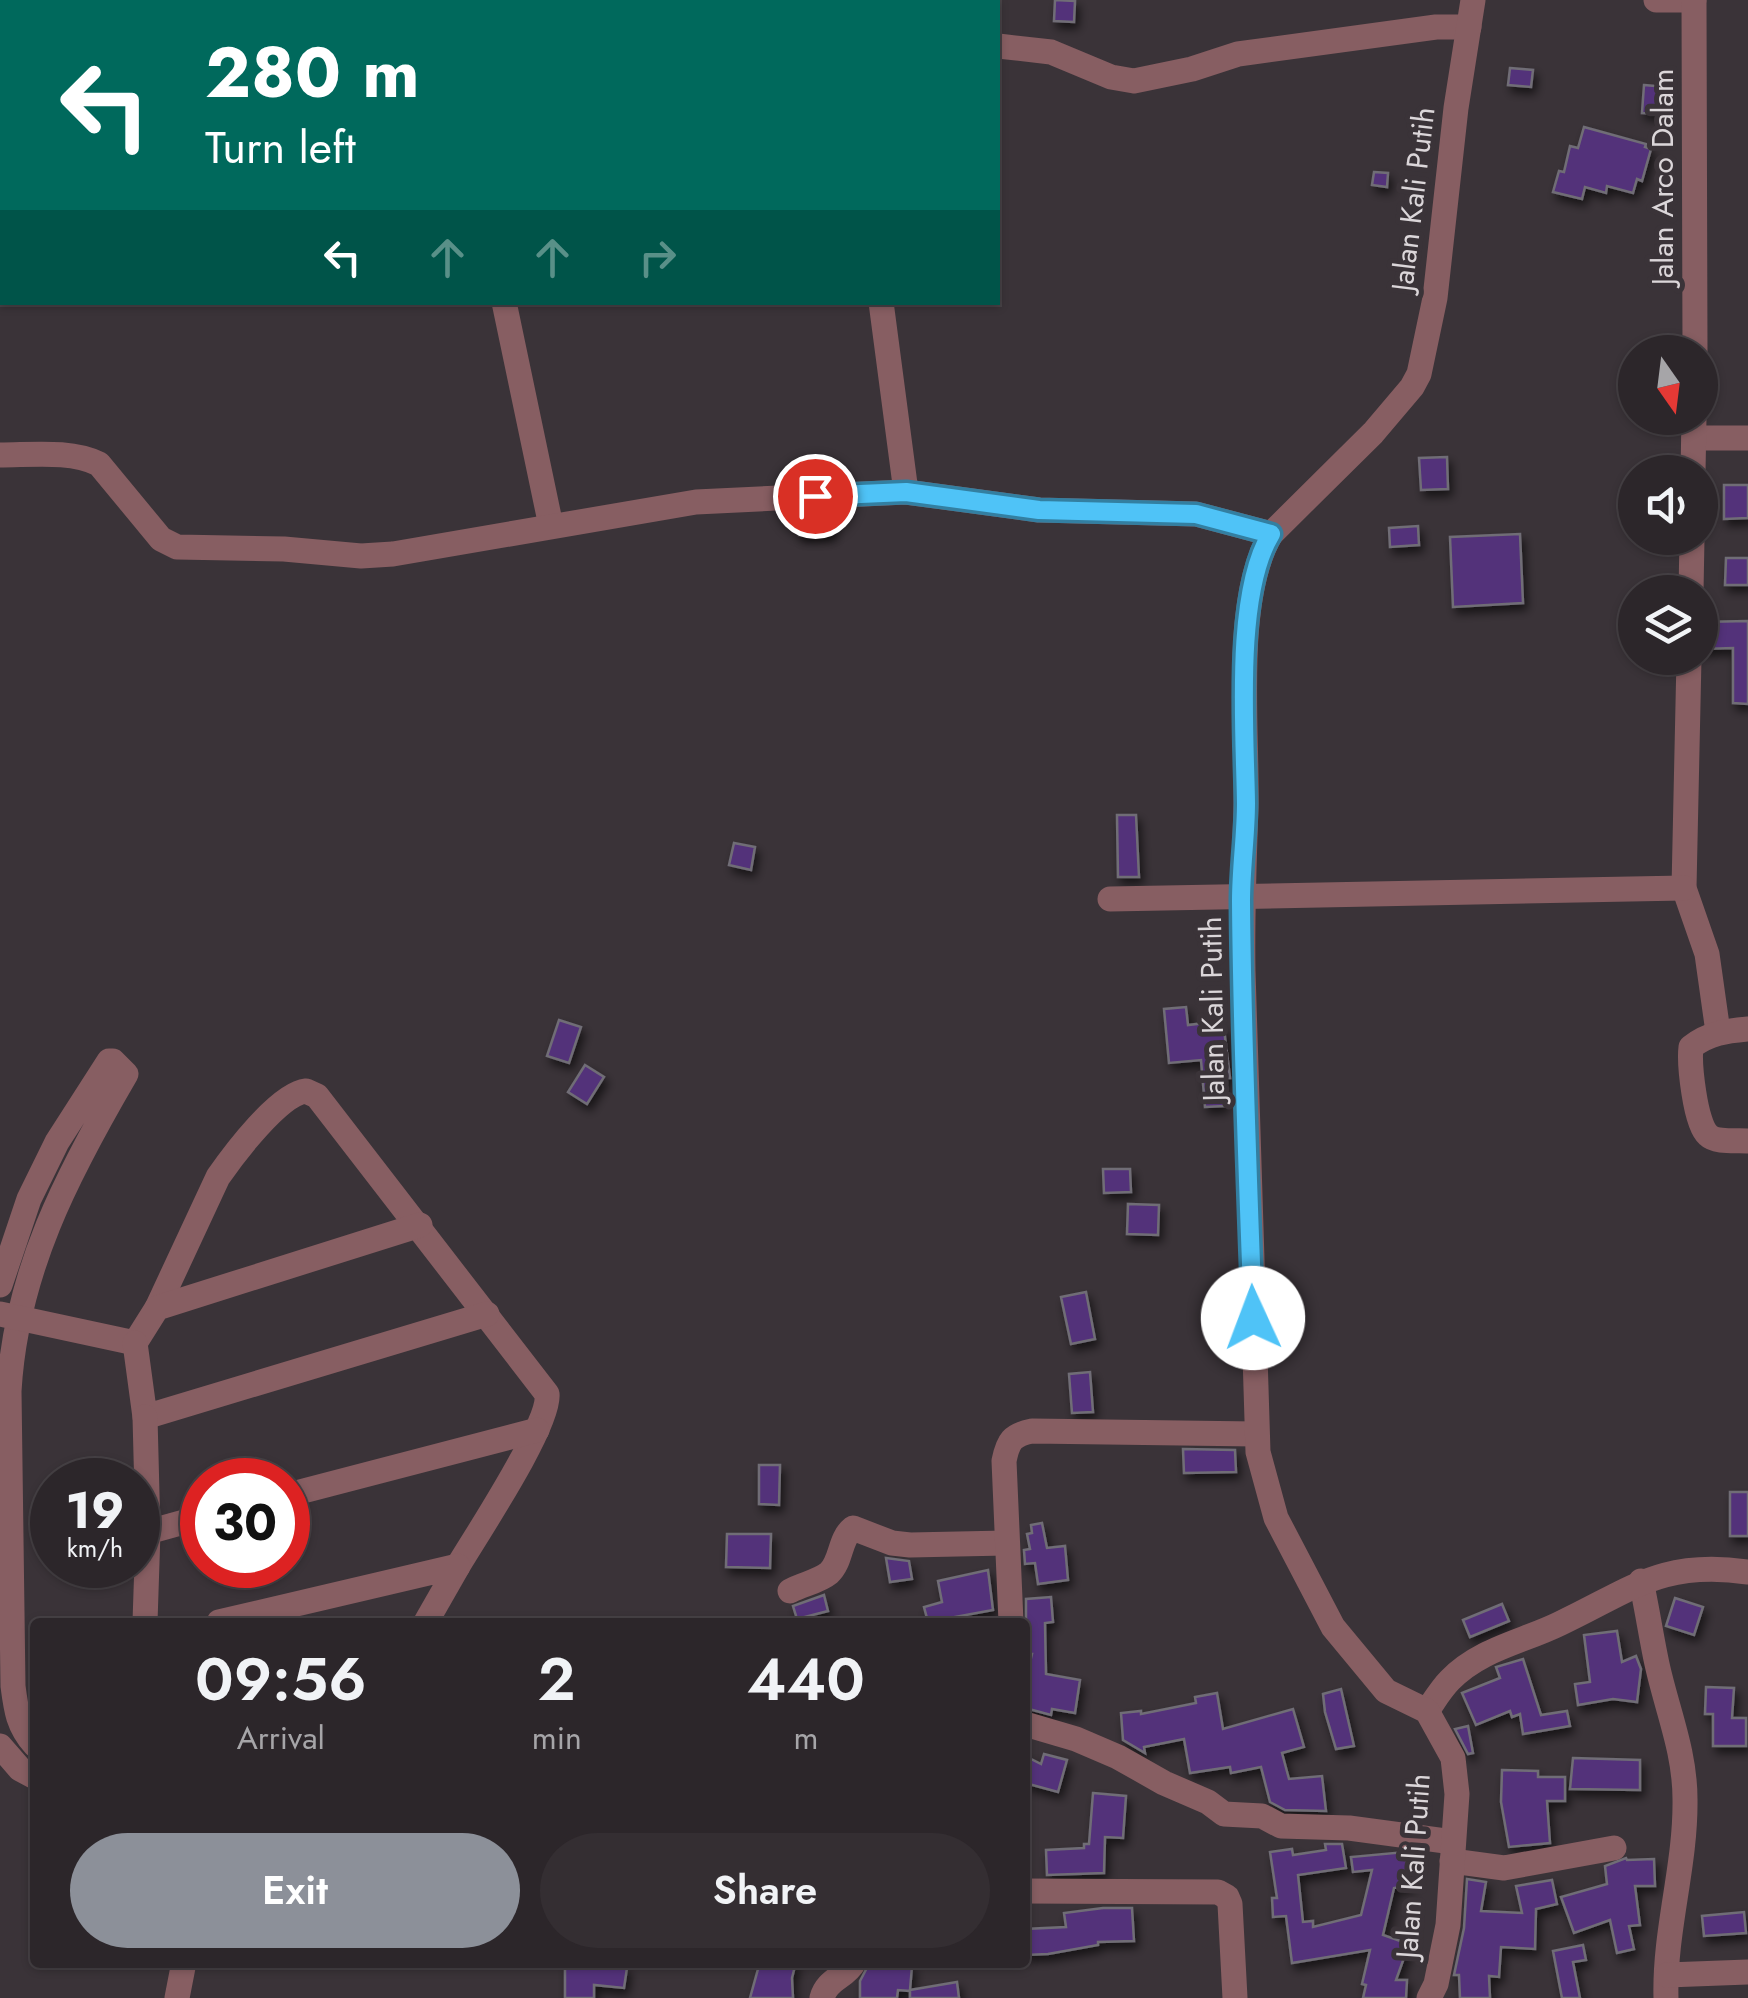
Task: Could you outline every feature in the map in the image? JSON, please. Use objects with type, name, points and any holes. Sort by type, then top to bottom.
[{"type":"street","points":[[1656,0],[1694,0]]},
{"type":"street","name":"Jalan Arco Dalam","points":[[1694,0],[1695,335]]},
{"type":"street","points":[[1000,46],[1050,52],[1111,77],[1134,81],[1238,54],[1436,27],[1471,13]]},
{"type":"street","name":"Jalan Kali Putih","points":[[1430,1998],[1444,1951],[1456,1773],[1447,1746],[1427,1711],[1386,1691],[1333,1627],[1276,1518],[1256,1434],[1241,896],[1248,612],[1255,572],[1271,534],[1373,433],[1419,374],[1435,298],[1471,13]]},
{"type":"street","points":[[505,305],[552,526]]},
{"type":"street","points":[[881,305],[906,492]]},
{"type":"street","points":[[1718,432],[1748,438]]},
{"type":"street","points":[[0,455],[87,458],[100,464],[161,539],[177,547],[266,548],[361,556],[393,554],[696,502],[906,492],[1039,510],[1196,514],[1271,534]]},
{"type":"street","points":[[1689,675],[1684,888],[1707,954],[1718,1032]]},
{"type":"street","points":[[1110,899],[1684,888]]},
{"type":"street","points":[[1748,1029],[1718,1032],[1691,1047],[1690,1059],[1700,1121],[1707,1135],[1748,1140]]},
{"type":"street","points":[[0,1284],[29,1199],[57,1142],[114,1061],[126,1074],[50,1216],[9,1317],[13,1686],[17,1718],[30,1740]]},
{"type":"street","points":[[146,1458],[135,1344],[157,1308],[218,1176],[242,1145],[298,1091],[306,1090],[318,1096],[547,1394],[548,1405],[537,1430],[428,1618]]},
{"type":"street","points":[[157,1308],[420,1225]]},
{"type":"street","points":[[145,1417],[487,1314]]},
{"type":"street","points":[[9,1317],[135,1344]]},
{"type":"street","points":[[310,1489],[537,1430]]},
{"type":"street","points":[[1011,1618],[1004,1462],[1008,1443],[1016,1434],[1256,1434]]},
{"type":"street","points":[[790,1591],[833,1569],[846,1532],[853,1528],[892,1543],[910,1545],[1006,1542]]},
{"type":"street","points":[[236,1618],[458,1566]]},
{"type":"street","points":[[1427,1711],[1450,1680],[1482,1655],[1558,1625],[1641,1581],[1682,1569],[1748,1572]]},
{"type":"street","points":[[1641,1581],[1658,1667],[1682,1748],[1686,1797],[1684,1838],[1669,1933],[1667,1986],[1748,1972]]},
{"type":"street","points":[[145,1618],[146,1588]]},
{"type":"street","points":[[1030,1725],[1118,1756],[1224,1814],[1262,1816],[1281,1826],[1349,1828],[1452,1851],[1504,1868],[1614,1848]]},
{"type":"street","points":[[0,1746],[30,1774]]},
{"type":"street","points":[[1030,1890],[1218,1892],[1230,1904],[1235,1998]]},
{"type":"street","points":[[177,1998],[183,1968]]},
{"type":"street","points":[[822,1998],[829,1982],[850,1968]]},
{"type":"building","points":[[1055,0],[1075,1],[1074,22],[1054,21]]},
{"type":"building","points":[[1510,68],[1533,70],[1531,87],[1508,85]]},
{"type":"building","points":[[1644,85],[1666,87],[1665,114],[1642,113]]},
{"type":"building","points":[[1584,127],[1646,144],[1651,149],[1642,181],[1637,179],[1633,193],[1607,186],[1606,193],[1585,187],[1582,199],[1553,192],[1559,171],[1564,172],[1570,146],[1578,148]]},
{"type":"building","points":[[1374,172],[1388,173],[1387,187],[1372,185]]},
{"type":"building","points":[[1447,457],[1448,489],[1421,490],[1419,458]]},
{"type":"building","points":[[1724,485],[1748,485],[1748,518],[1724,519]]},
{"type":"building","points":[[830,512],[832,534],[799,535],[798,513]]},
{"type":"building","points":[[1418,526],[1419,545],[1390,547],[1389,528]]},
{"type":"building","points":[[1520,534],[1523,603],[1453,607],[1450,537]]},
{"type":"building","points":[[1726,558],[1748,558],[1748,585],[1725,585]]},
{"type":"building","points":[[1748,621],[1748,704],[1733,703],[1733,648],[1718,648],[1718,622]]},
{"type":"building","points":[[1117,815],[1136,815],[1139,877],[1118,877]]},
{"type":"building","points":[[734,843],[755,847],[751,870],[729,865]]},
{"type":"building","points":[[1186,1007],[1188,1025],[1214,1022],[1215,1030],[1224,1029],[1230,1078],[1223,1078],[1224,1106],[1205,1107],[1201,1060],[1169,1063],[1164,1009]]},
{"type":"building","points":[[559,1020],[581,1027],[569,1063],[547,1056]]},
{"type":"building","points":[[585,1065],[604,1077],[587,1104],[568,1092]]},
{"type":"building","points":[[1103,1169],[1130,1169],[1131,1192],[1104,1193]]},
{"type":"building","points":[[1128,1204],[1159,1205],[1158,1235],[1127,1234]]},
{"type":"building","points":[[1086,1292],[1095,1339],[1071,1344],[1061,1297]]},
{"type":"building","points":[[1090,1372],[1093,1412],[1072,1413],[1069,1374]]},
{"type":"building","points":[[1183,1449],[1235,1450],[1236,1472],[1184,1473]]},
{"type":"building","points":[[759,1465],[780,1465],[779,1505],[759,1504]]},
{"type":"building","points":[[1730,1492],[1748,1492],[1748,1536],[1730,1536]]},
{"type":"building","points":[[1042,1523],[1047,1548],[1065,1546],[1068,1580],[1038,1584],[1035,1563],[1025,1564],[1024,1550],[1030,1549],[1027,1534],[1032,1533],[1031,1525]]},
{"type":"building","points":[[727,1534],[771,1534],[770,1568],[726,1567]]},
{"type":"building","points":[[886,1558],[909,1561],[912,1579],[890,1582]]},
{"type":"building","points":[[988,1570],[993,1610],[927,1618],[924,1607],[942,1602],[938,1581]]},
{"type":"building","points":[[824,1595],[828,1611],[797,1618],[793,1606]]},
{"type":"building","points":[[1051,1597],[1053,1622],[1045,1623],[1046,1674],[1080,1680],[1075,1713],[1052,1709],[1051,1715],[1030,1709],[1032,1654],[1026,1599]]},
{"type":"building","points":[[1675,1598],[1703,1607],[1694,1635],[1666,1626]]},
{"type":"building","points":[[1502,1604],[1509,1621],[1470,1637],[1463,1620]]},
{"type":"building","points":[[1617,1631],[1622,1662],[1636,1656],[1641,1669],[1637,1702],[1613,1699],[1578,1705],[1575,1684],[1590,1682],[1584,1635]]},
{"type":"building","points":[[1523,1659],[1541,1715],[1567,1711],[1570,1726],[1523,1734],[1520,1714],[1512,1717],[1510,1711],[1476,1725],[1462,1693],[1500,1678],[1496,1667]]},
{"type":"building","points":[[1706,1687],[1734,1688],[1732,1718],[1746,1718],[1746,1746],[1713,1746],[1713,1714],[1705,1714]]},
{"type":"building","points":[[1341,1689],[1354,1746],[1336,1749],[1323,1694]]},
{"type":"building","points":[[1217,1693],[1223,1729],[1293,1709],[1304,1747],[1282,1753],[1289,1779],[1322,1776],[1326,1811],[1285,1810],[1270,1802],[1261,1767],[1231,1773],[1230,1767],[1190,1773],[1184,1739],[1144,1747],[1145,1753],[1123,1740],[1121,1713],[1141,1714],[1196,1703],[1195,1697]]},
{"type":"building","points":[[1468,1726],[1473,1753],[1468,1754],[1455,1729]]},
{"type":"building","points":[[1044,1754],[1067,1760],[1058,1792],[1030,1784],[1030,1758],[1041,1764]]},
{"type":"building","points":[[1573,1758],[1640,1760],[1640,1790],[1570,1789]]},
{"type":"building","points":[[1502,1770],[1565,1777],[1565,1801],[1547,1801],[1550,1843],[1509,1847],[1501,1802]]},
{"type":"building","points":[[1093,1793],[1126,1796],[1123,1838],[1105,1837],[1104,1873],[1047,1875],[1046,1850],[1084,1848],[1084,1844],[1089,1844]]},
{"type":"building","points":[[1325,1844],[1342,1844],[1346,1868],[1298,1875],[1303,1922],[1313,1921],[1313,1927],[1361,1915],[1372,1870],[1353,1872],[1351,1857],[1405,1852],[1411,1885],[1394,1888],[1383,1935],[1409,1944],[1396,1980],[1407,1980],[1406,1998],[1363,1998],[1366,1985],[1362,1984],[1370,1950],[1292,1963],[1286,1916],[1273,1917],[1272,1898],[1277,1898],[1270,1852],[1292,1849],[1293,1855],[1326,1850]]},
{"type":"building","points":[[1626,1858],[1654,1859],[1655,1886],[1635,1886],[1640,1925],[1629,1926],[1634,1949],[1617,1953],[1610,1920],[1574,1933],[1561,1897],[1607,1884],[1605,1866]]},
{"type":"building","points":[[1467,1879],[1486,1882],[1481,1911],[1522,1913],[1516,1886],[1552,1880],[1557,1904],[1536,1909],[1535,1949],[1501,1947],[1499,1977],[1489,1976],[1490,1998],[1460,1998],[1459,1975],[1454,1975],[1464,1928]]},
{"type":"building","points":[[1132,1908],[1134,1941],[1098,1942],[1030,1955],[1030,1929],[1066,1927],[1064,1913]]},
{"type":"building","points":[[1744,1912],[1746,1933],[1704,1936],[1702,1916]]},
{"type":"building","points":[[1583,1945],[1586,1960],[1573,1962],[1580,1998],[1562,1998],[1553,1951]]},
{"type":"building","points":[[565,1968],[627,1968],[624,1988],[594,1985],[594,1998],[565,1998]]},
{"type":"building","points":[[758,1968],[794,1968],[793,1998],[750,1998]]},
{"type":"building","points":[[867,1968],[912,1968],[910,1990],[957,1982],[959,1998],[910,1998],[910,1991],[898,1990],[897,1998],[860,1998],[860,1981]]},
{"type":"route","points":[[815,496],[906,492],[1039,510],[1196,514],[1271,534],[1255,572],[1248,612],[1243,738],[1246,804],[1241,896],[1253,1318]]}]
